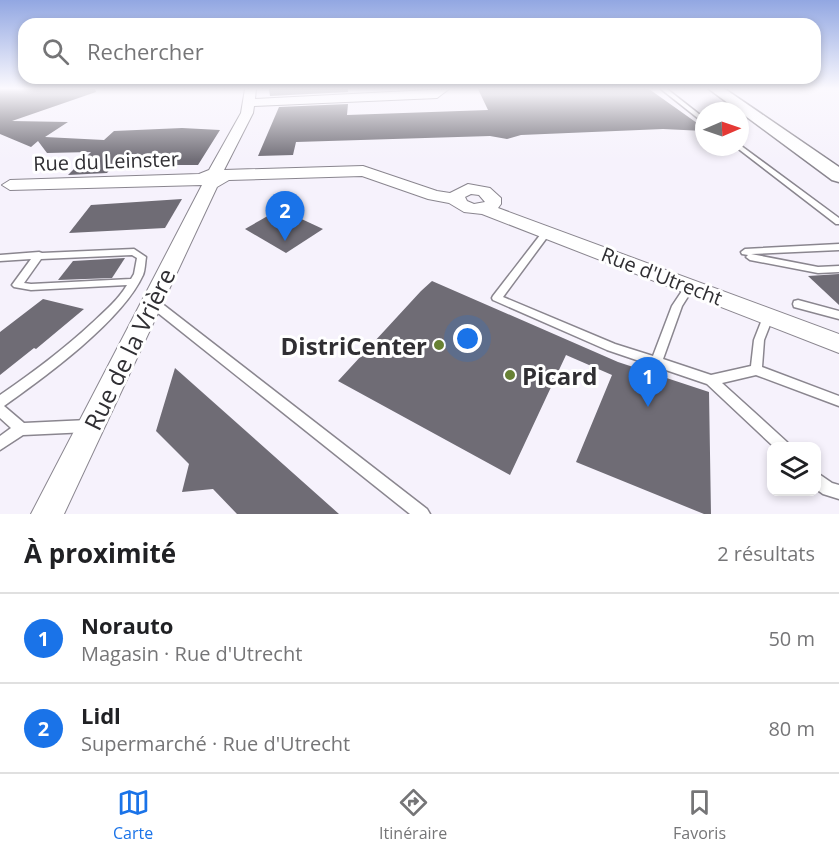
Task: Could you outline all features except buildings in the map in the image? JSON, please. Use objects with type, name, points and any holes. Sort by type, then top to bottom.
[{"type":"street","name":"Rue de la Vrière","points":[[47,514],[247,113]]},
{"type":"street","points":[[749,113],[839,176]]},
{"type":"street","name":"Rue d'Utrecht","points":[[214,178],[363,171],[434,196],[456,199],[465,208],[485,208],[839,344]]},
{"type":"street","name":"Rue du Leinster","points":[[3,184],[214,178]]},
{"type":"lane","points":[[749,154],[839,222]]},
{"type":"lane","points":[[547,232],[497,298],[611,347],[711,380],[777,442]]},
{"type":"lane","points":[[839,247],[748,254],[818,270],[839,269]]},
{"type":"lane","points":[[0,258],[134,252],[141,257],[142,264],[117,305],[81,340],[50,366],[0,402]]},
{"type":"lane","points":[[39,255],[17,285],[31,287],[132,282]]},
{"type":"lane","points":[[656,362],[677,306],[689,287]]},
{"type":"lane","points":[[152,302],[422,514]]},
{"type":"lane","points":[[798,304],[839,315]]},
{"type":"lane","points":[[756,370],[759,340],[768,317]]},
{"type":"lane","points":[[711,380],[756,370],[839,401]]},
{"type":"lane","points":[[0,410],[21,429]]},
{"type":"lane","points":[[0,444],[21,429],[90,426]]},
{"type":"lane","points":[[821,483],[828,489],[839,492]]},
{"type":"place","name":"Lidl","points":[[285,241]]},
{"type":"place","name":"DistriCenter","points":[[439,345]]},
{"type":"place","name":"Picard","points":[[510,375]]},
{"type":"place","name":"Norauto","points":[[648,407]]}]
